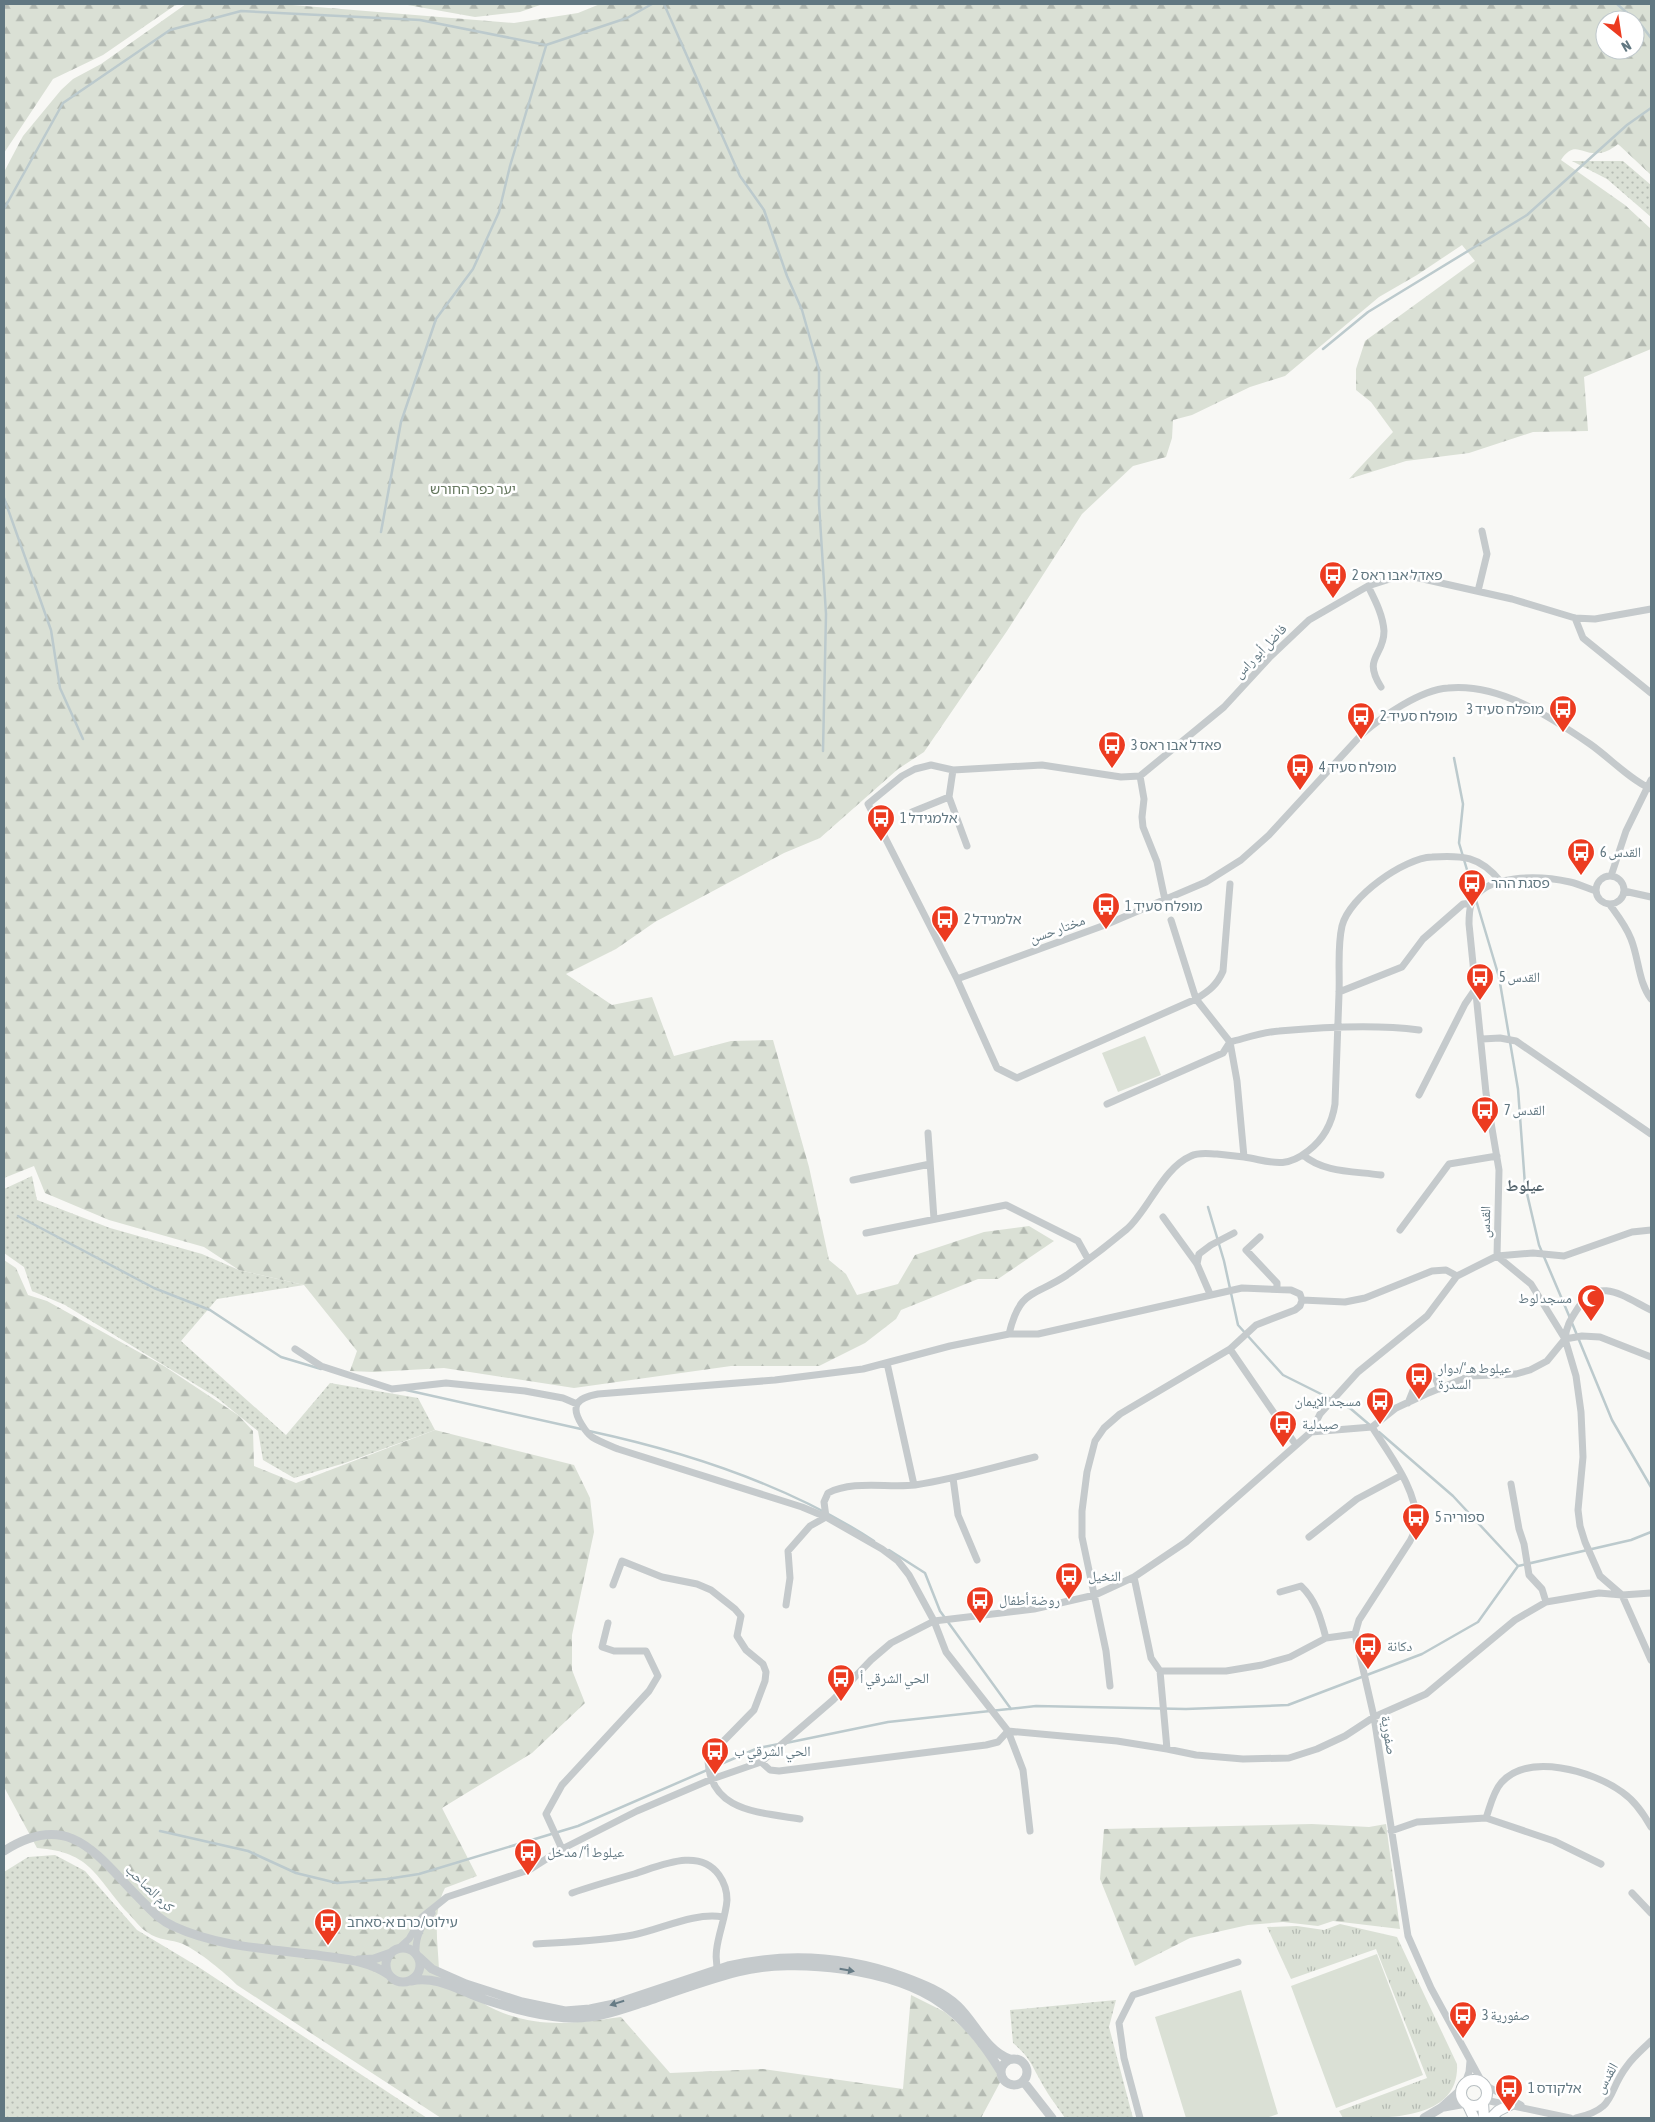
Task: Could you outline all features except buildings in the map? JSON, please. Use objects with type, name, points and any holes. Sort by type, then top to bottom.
[{"type":"main road","points":[[1474,2118],[1462,2098],[1463,2086],[1476,2080],[1484,2084],[1487,2092],[1484,2101],[1484,2118]]},
{"type":"main road","points":[[1467,2104],[1476,2106],[1484,2101]]},
{"type":"main road","points":[[1491,2118],[1498,2110],[1510,2105]]},
{"type":"street","points":[[1478,591],[1487,554],[1482,531]]},
{"type":"street","name":"فاضل أبو راس","points":[[1140,776],[1224,707],[1270,656],[1309,620],[1368,586],[1393,578],[1410,576],[1478,591],[1576,618],[1595,619],[1651,609]]},
{"type":"street","points":[[1368,586],[1382,620],[1384,633],[1372,667],[1373,675],[1381,687]]},
{"type":"street","points":[[1576,618],[1583,638],[1651,693]]},
{"type":"street","name":"مختار حسن","points":[[957,979],[1166,900],[1206,882],[1241,860],[1269,835],[1362,734],[1378,720],[1421,696],[1446,688],[1472,688],[1495,692],[1548,717],[1650,785]]},
{"type":"street","points":[[1166,900],[1157,862],[1144,827],[1142,817],[1144,799],[1140,776],[1121,777],[1042,764],[953,770],[930,765],[915,768],[902,776],[868,804],[957,979],[996,1068],[1017,1078],[1196,999],[1209,991],[1218,982],[1223,971],[1230,884]]},
{"type":"street","points":[[953,770],[949,797],[967,846]]},
{"type":"street","points":[[1611,876],[1626,832],[1650,785]]},
{"type":"street","points":[[912,812],[949,797]]},
{"type":"street","points":[[1009,1334],[1015,1314],[1026,1298],[1040,1288],[1065,1276],[1128,1228],[1180,1162],[1193,1155],[1204,1153],[1244,1157],[1276,1164],[1286,1163],[1303,1155],[1317,1145],[1325,1134],[1332,1118],[1335,1104],[1339,956],[1342,924],[1353,906],[1366,893],[1399,868],[1426,857],[1454,856],[1473,859],[1489,867],[1500,881]]},
{"type":"street","points":[[1610,905],[1620,901],[1624,891],[1620,881],[1611,876],[1602,879],[1596,891],[1600,901],[1610,905],[1625,925],[1632,940],[1640,974],[1651,999]]},
{"type":"street","points":[[1339,992],[1402,967],[1422,939],[1463,904],[1472,903],[1480,893],[1500,881],[1537,878],[1570,882],[1596,891]]},
{"type":"street","points":[[1624,891],[1651,897]]},
{"type":"street","name":"القدس","points":[[1472,903],[1469,924],[1486,1093],[1499,1170],[1497,1256],[1531,1284],[1565,1339],[1576,1376],[1582,1412],[1582,1457],[1578,1510],[1580,1526],[1600,1576],[1622,1595],[1651,1660]]},
{"type":"street","points":[[1171,920],[1196,999],[1230,1042],[1237,1080],[1244,1157]]},
{"type":"street","points":[[1419,1095],[1465,1004],[1476,988]]},
{"type":"street","points":[[1107,1104],[1223,1053],[1230,1042],[1278,1031],[1338,1028],[1402,1028],[1419,1030]]},
{"type":"street","points":[[1482,1039],[1500,1038],[1516,1041],[1651,1134]]},
{"type":"street","points":[[928,1133],[934,1219]]},
{"type":"street","points":[[1303,1155],[1314,1164],[1325,1168],[1381,1175]]},
{"type":"street","points":[[1400,1230],[1449,1164],[1497,1156]]},
{"type":"street","points":[[853,1180],[930,1164]]},
{"type":"street","points":[[866,1233],[1006,1205],[1078,1241],[1088,1259]]},
{"type":"street","points":[[1163,1217],[1197,1264],[1210,1294]]},
{"type":"street","points":[[395,1951],[406,1948],[418,1955],[432,1969],[466,1984],[522,2002],[564,2010],[590,2009],[614,2004],[718,1973],[752,1968],[798,1965],[852,1971],[890,1981],[931,1997],[950,2011],[968,2029],[1001,2072],[1002,2078],[1009,2084],[1018,2084],[1023,2081],[1027,2073],[1025,2065],[1019,2060],[1004,2057],[993,2049],[966,2015],[949,1998],[922,1984],[880,1969],[832,1959],[794,1957],[747,1962],[718,1973],[610,2014],[586,2018],[559,2018],[530,2012],[486,2000],[432,1979],[399,1982],[389,1975],[386,1964],[395,1951],[409,1939],[422,1917],[444,1899],[457,1892],[512,1877],[529,1870],[562,1849],[637,1811],[712,1779],[760,1762],[833,1700],[870,1660],[891,1642],[934,1621],[1034,1609],[1095,1596],[1134,1578],[1186,1542],[1311,1432],[1320,1414],[1358,1372],[1427,1316],[1457,1276],[1497,1256],[1533,1253],[1564,1256],[1632,1232],[1651,1230]]},
{"type":"street","points":[[1197,1264],[1199,1254],[1211,1245],[1234,1233]]},
{"type":"street","points":[[1260,1237],[1246,1250],[1277,1283],[1277,1289]]},
{"type":"street","points":[[1302,1300],[1345,1302],[1366,1298],[1432,1271],[1446,1270],[1457,1276]]},
{"type":"street","points":[[1030,1831],[1023,1770],[1008,1731],[946,1652],[934,1621],[909,1575],[898,1561],[882,1549],[826,1517],[751,1490],[618,1449],[594,1438],[587,1433],[580,1421],[576,1411],[577,1404],[587,1396],[598,1394],[775,1380],[863,1369],[950,1346],[1009,1334],[1038,1334],[1242,1288],[1291,1290],[1300,1294],[1302,1300],[1300,1306],[1295,1310],[1256,1325],[1230,1350],[1120,1414],[1104,1428],[1095,1442],[1087,1472],[1082,1510],[1082,1537],[1106,1651],[1110,1686]]},
{"type":"street","points":[[1311,1432],[1372,1427],[1396,1408],[1470,1376],[1516,1374],[1530,1370],[1547,1361],[1565,1339],[1566,1325],[1584,1298],[1595,1291],[1605,1290],[1651,1310]]},
{"type":"street","points":[[1565,1339],[1582,1336],[1600,1337],[1651,1357]]},
{"type":"street","points":[[294,1349],[321,1366],[392,1389],[446,1383],[525,1390],[564,1398],[577,1404]]},
{"type":"street","points":[[1230,1350],[1296,1445]]},
{"type":"street","points":[[887,1363],[914,1485]]},
{"type":"street","points":[[1408,1403],[1414,1388],[1426,1374],[1431,1374],[1436,1379],[1439,1389]]},
{"type":"street","points":[[1160,1671],[1226,1671],[1262,1665],[1290,1657],[1326,1638],[1355,1634],[1359,1620],[1410,1542],[1416,1527],[1410,1492],[1402,1475],[1372,1427]]},
{"type":"street","points":[[826,1517],[824,1502],[828,1493],[836,1489],[914,1485],[953,1478],[1035,1456]]},
{"type":"street","points":[[1310,1537],[1358,1499],[1402,1475]]},
{"type":"street","points":[[953,1478],[958,1515],[977,1560]]},
{"type":"street","points":[[1511,1484],[1518,1529],[1524,1544],[1529,1574],[1542,1589],[1546,1602]]},
{"type":"street","points":[[786,1605],[790,1578],[788,1551],[810,1526],[826,1517]]},
{"type":"street","points":[[613,1586],[622,1560],[662,1577],[698,1584],[711,1590],[741,1616],[737,1636],[746,1650],[763,1664],[766,1672],[765,1681],[754,1710],[708,1757],[712,1779],[718,1792],[736,1806],[800,1819]]},
{"type":"street","points":[[1134,1578],[1151,1658],[1160,1671],[1168,1749]]},
{"type":"street","points":[[1280,1592],[1301,1586],[1307,1592],[1318,1610],[1326,1638]]},
{"type":"street","points":[[1008,1731],[1117,1742],[1196,1755],[1242,1759],[1288,1758],[1317,1749],[1345,1736],[1374,1717],[1426,1694],[1515,1620],[1546,1602],[1599,1593],[1622,1595],[1651,1593]]},
{"type":"street","points":[[562,1849],[546,1814],[562,1785],[649,1691],[658,1676],[646,1651],[602,1648],[608,1623]]},
{"type":"street","name":"صفورية","points":[[1355,1634],[1374,1717],[1408,1936],[1430,1988],[1484,2084]]},
{"type":"street","points":[[760,1762],[770,1770],[789,1770],[986,1745],[998,1742],[1008,1731]]},
{"type":"street","points":[[1486,1818],[1500,1783],[1511,1774],[1535,1766],[1579,1772],[1622,1791],[1640,1808],[1651,1827]]},
{"type":"street","points":[[1391,1831],[1417,1822],[1486,1818],[1554,1841],[1601,1864]]},
{"type":"street","name":"كرم الصاحب","points":[[4,1851],[20,1841],[35,1836],[53,1835],[72,1838],[91,1848],[163,1922],[192,1935],[224,1942],[350,1960],[382,1969],[389,1975]]},
{"type":"street","points":[[572,1893],[673,1863],[694,1861],[712,1866],[722,1879],[727,1895],[715,1950],[718,1973]]},
{"type":"street","points":[[1632,1893],[1651,1913]]},
{"type":"street","points":[[411,1981],[421,1968],[416,1940],[426,1920],[444,1899]]},
{"type":"street","points":[[536,1944],[610,1939],[655,1930],[699,1917],[723,1917]]},
{"type":"street","name":"كرم الصاحب","points":[[350,1960],[374,1958],[395,1951]]},
{"type":"street","points":[[1140,2118],[1124,2058],[1119,2023],[1133,1995],[1238,1962]]},
{"type":"street","name":"القدس","points":[[1576,2118],[1594,2112],[1605,2105],[1612,2096],[1626,2066],[1651,2041]]},
{"type":"street","points":[[1001,2072],[1004,2064],[1010,2059]]},
{"type":"street","points":[[1424,2118],[1441,2108],[1463,2086],[1469,2072],[1470,2061]]},
{"type":"street","points":[[1023,2081],[1052,2118]]},
{"type":"street","points":[[1484,2084],[1528,2109]]},
{"type":"street","points":[[1484,2101],[1570,2118]]},
{"type":"street","points":[[1441,2108],[1467,2104]]},
{"type":"green space","points":[[4,4],[180,4],[174,6],[103,55],[53,79],[4,153]]},
{"type":"green space","name":"יער כפר החורש","points":[[186,4],[280,4],[514,23],[578,13],[600,4],[1651,4],[1651,175],[1618,144],[1610,150],[1600,153],[1570,150],[1561,160],[1625,205],[1651,229],[1651,349],[1584,377],[1588,431],[1533,432],[1469,453],[1406,461],[1349,479],[1393,432],[1371,402],[1356,390],[1356,369],[1365,341],[1475,261],[1462,245],[1417,275],[1379,297],[1285,376],[1250,387],[1192,415],[1173,420],[1172,438],[1166,457],[1133,466],[1082,514],[1007,631],[924,752],[898,769],[820,838],[784,853],[655,922],[616,949],[566,974],[612,1005],[652,997],[674,1056],[731,1041],[773,1040],[809,1167],[829,1260],[846,1274],[857,1295],[898,1284],[915,1255],[984,1232],[1029,1226],[1054,1241],[998,1279],[978,1279],[901,1310],[896,1319],[865,1343],[819,1366],[731,1366],[574,1388],[444,1368],[374,1372],[350,1371],[357,1351],[304,1285],[239,1270],[204,1247],[109,1220],[45,1193],[34,1166],[4,1178],[4,172],[23,136],[61,90],[73,79],[101,64]]},
{"type":"green space","points":[[402,4],[543,4],[520,12],[475,17]]},
{"type":"green space","points":[[1572,161],[1623,161],[1651,185],[1651,217],[1607,179]]},
{"type":"green space","points":[[1145,1036],[1161,1075],[1118,1092],[1102,1053]]},
{"type":"green space","points":[[32,1176],[37,1200],[110,1228],[202,1254],[239,1270],[304,1285],[217,1299],[181,1341],[286,1435],[330,1383],[418,1398],[435,1430],[345,1463],[294,1478],[263,1460],[258,1431],[216,1397],[65,1305],[32,1291],[24,1267],[4,1253],[4,1189]]},
{"type":"green space","points":[[4,1260],[16,1268],[28,1295],[47,1301],[164,1366],[238,1415],[253,1431],[254,1466],[296,1483],[435,1430],[574,1465],[590,1498],[594,1532],[572,1635],[572,1670],[585,1703],[532,1753],[442,1808],[477,1876],[445,1888],[438,1908],[437,1918],[439,1970],[481,2002],[496,2010],[527,2020],[558,2023],[621,2017],[670,2073],[763,2069],[903,2089],[911,1995],[945,2012],[964,2029],[1004,2075],[981,2118],[441,2118],[237,1985],[219,1968],[197,1952],[183,1944],[156,1937],[144,1930],[91,1868],[81,1861],[55,1850],[37,1848],[4,1787]]},
{"type":"green space","points":[[1312,1824],[1369,1827],[1386,1824],[1400,1929],[1333,1921],[1318,1926],[1283,1922],[1248,1925],[1190,1938],[1135,1966],[1100,1879],[1104,1829]]},
{"type":"green space","points":[[55,1855],[85,1871],[137,1930],[197,1966],[427,2118],[4,2118],[4,1872],[28,1857]]},
{"type":"green space","points":[[1340,1924],[1397,1937],[1457,2064],[1455,2083],[1446,2097],[1433,2107],[1416,2113],[1378,2118],[1343,2118],[1339,2111],[1427,2078],[1376,1949],[1291,1979],[1267,1927],[1297,1926],[1324,1930]]},
{"type":"green space","points":[[1377,1954],[1423,2075],[1336,2108],[1291,1986]]},
{"type":"green space","points":[[1241,1990],[1278,2114],[1266,2118],[1186,2118],[1155,2017]]},
{"type":"green space","points":[[1116,2000],[1109,2027],[1133,2118],[1065,2118],[1028,2059],[1013,2043],[1010,2010]]},
{"type":"waterway","points":[[4,209],[63,103],[170,30],[241,11],[420,20],[546,45],[627,18],[652,4]]},
{"type":"waterway","points":[[664,4],[740,176],[764,210],[787,276],[802,310],[819,370],[819,504],[826,614],[823,751]]},
{"type":"waterway","points":[[1617,4],[1642,26],[1651,38]]},
{"type":"waterway","points":[[381,532],[401,422],[436,319],[473,269],[499,212],[510,166],[546,46]]},
{"type":"waterway","points":[[1323,349],[1368,312],[1527,215],[1627,125],[1651,108]]},
{"type":"waterway","points":[[4,498],[51,630],[60,688],[83,739]]},
{"type":"waterway","points":[[1454,758],[1463,804],[1459,843],[1499,977],[1518,1089],[1525,1185],[1539,1245],[1570,1318]]},
{"type":"waterway","points":[[1208,1207],[1224,1261],[1238,1325],[1283,1375],[1351,1409],[1371,1426]]},
{"type":"waterway","points":[[18,1216],[154,1288],[210,1310],[281,1357],[321,1369]]},
{"type":"waterway","points":[[1572,1323],[1612,1420],[1651,1487]]},
{"type":"waterway","points":[[406,1390],[581,1429]]},
{"type":"waterway","points":[[589,1431],[663,1449],[737,1473],[808,1504],[842,1521],[874,1541]]},
{"type":"waterway","points":[[1379,1432],[1453,1496],[1518,1566]]},
{"type":"waterway","points":[[786,1743],[888,1722],[1036,1706],[1186,1709],[1288,1705],[1422,1654],[1478,1622],[1518,1566],[1631,1540],[1651,1532]]},
{"type":"waterway","points":[[889,1550],[925,1573],[940,1611],[1011,1709]]},
{"type":"waterway","points":[[160,1831],[248,1851],[296,1873],[337,1883],[387,1879],[419,1874],[578,1826],[758,1748],[779,1744]]},
{"type":"place","name":"פאדל אבו ראס 2","points":[[1333,599]]},
{"type":"place","name":"מופלח סעיד 3","points":[[1563,733]]},
{"type":"place","name":"מופלח סעיד 2","points":[[1361,740]]},
{"type":"place","name":"פאדל אבו ראס 3","points":[[1112,769]]},
{"type":"place","name":"מופלח סעיד 4","points":[[1300,791]]},
{"type":"place","name":"אלמגידל 1","points":[[881,842]]},
{"type":"place","name":"القدس 6","points":[[1581,876]]},
{"type":"place","name":"פסגת ההר","points":[[1472,907]]},
{"type":"place","name":"מופלח סעיד 1","points":[[1106,930]]},
{"type":"place","name":"אלמגידל 2","points":[[945,943]]},
{"type":"place","name":"القدس 5","points":[[1480,1001]]},
{"type":"place","name":"القدس 7","points":[[1485,1134]]},
{"type":"place","name":"مسجد لوط","points":[[1591,1322]]},
{"type":"place","name":"عيلوط هـ‘/دوار السدرة","points":[[1419,1400]]},
{"type":"place","name":"مسجد الإيمان","points":[[1380,1425]]},
{"type":"place","name":"صيدلية","points":[[1283,1448]]},
{"type":"place","name":"ספוריה 5","points":[[1416,1541]]},
{"type":"place","name":"النخيل","points":[[1069,1600]]},
{"type":"place","name":"روضة أطفال","points":[[980,1624]]},
{"type":"place","name":"دكانة","points":[[1368,1670]]},
{"type":"place","name":"الحي الشرقي أ","points":[[841,1702]]},
{"type":"place","name":"الحي الشرقي ب","points":[[715,1775]]},
{"type":"place","name":"عيلوط أ‘/ مدخل","points":[[528,1876]]},
{"type":"place","name":"עילוט/כרם א-סאחב","points":[[328,1946]]},
{"type":"place","name":"صفورية 3","points":[[1463,2039]]},
{"type":"place","name":"אלקודס 1","points":[[1509,2112]]},
{"type":"district","name":"عيلوط","points":[[1525,1185]]}]
